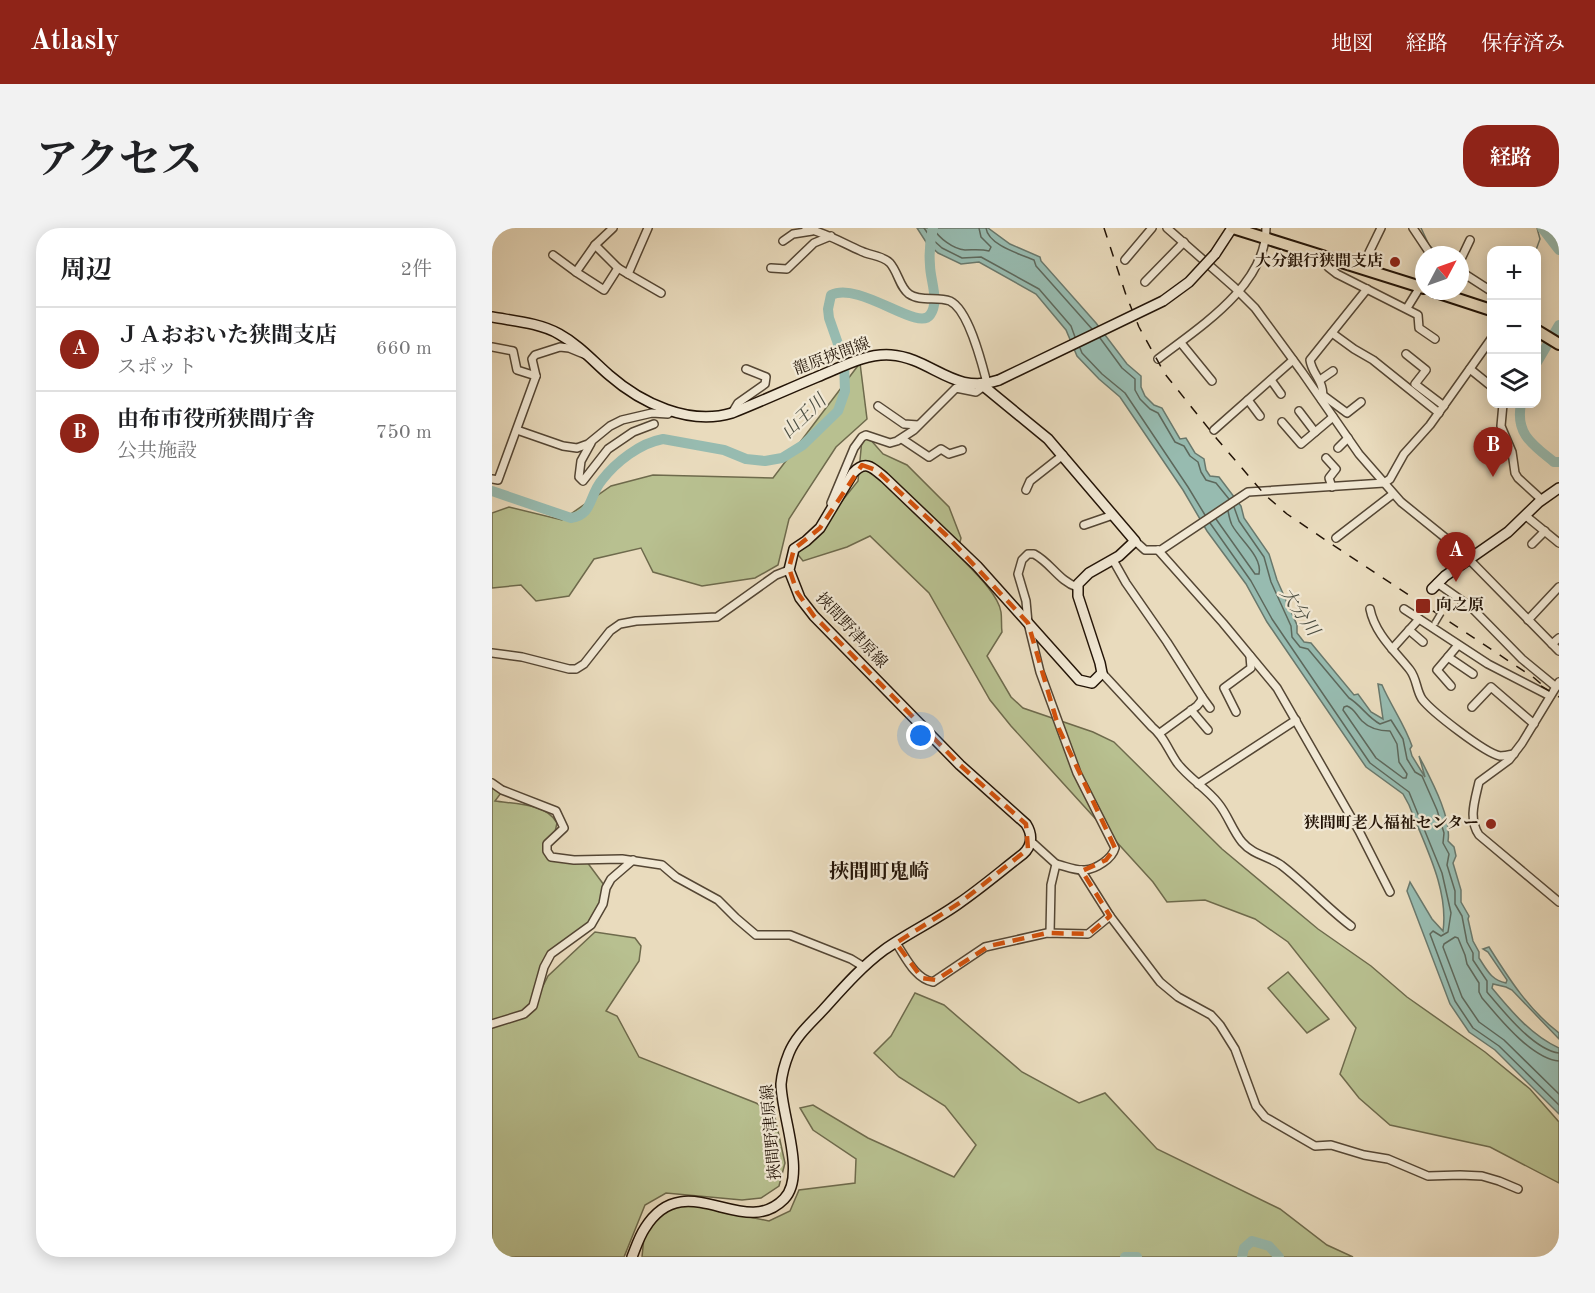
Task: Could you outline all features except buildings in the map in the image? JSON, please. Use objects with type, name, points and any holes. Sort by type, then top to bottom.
[{"type":"highway","points":[[1232,228],[1265,234],[1327,259],[1415,286]]},
{"type":"highway","points":[[1462,300],[1487,308]]},
{"type":"highway","points":[[1541,333],[1559,344]]},
{"type":"main road","name":"龍原挾間線","points":[[492,317],[551,330],[576,344],[617,382],[636,394],[671,411],[691,417],[732,413],[858,360],[876,356],[897,356],[909,359],[957,381],[984,385],[999,380],[1163,301],[1189,282],[1215,254],[1232,228]]},
{"type":"main road","points":[[789,570],[794,549],[822,525],[856,470],[862,465],[872,467],[954,543],[998,588],[1079,680],[1092,683],[1102,674],[1101,663],[1077,587],[1089,573],[1113,560],[1135,541],[1043,434],[984,385]]},
{"type":"main road","points":[[1434,586],[1508,532],[1542,500],[1559,488]]},
{"type":"main road","name":"挾間野津原線","points":[[632,1257],[649,1221],[659,1211],[674,1203],[699,1201],[754,1213],[773,1208],[786,1198],[792,1186],[794,1173],[782,1077],[786,1059],[794,1043],[864,967],[896,942],[961,902],[1023,854],[1030,843],[1030,832],[1026,824],[960,765],[807,608],[797,592],[789,570]]},
{"type":"street","points":[[576,272],[595,244],[611,228]]},
{"type":"street","points":[[628,274],[648,228]]},
{"type":"street","points":[[806,228],[831,236],[863,252],[886,260],[908,294],[954,304],[965,319],[974,341],[984,385],[976,392],[956,388],[902,439],[890,443],[866,435],[859,440],[822,525]]},
{"type":"street","points":[[1125,260],[1152,228]]},
{"type":"street","points":[[1167,228],[1238,291],[1259,313],[1323,398],[1348,438],[1393,494],[1454,545],[1559,651]]},
{"type":"street","points":[[1361,269],[1381,228]]},
{"type":"street","points":[[1413,228],[1425,246]]},
{"type":"street","points":[[783,241],[793,234],[815,230]]},
{"type":"street","points":[[1158,359],[1181,343],[1238,291],[1254,270],[1265,234]]},
{"type":"street","points":[[771,268],[787,269],[814,243],[831,236]]},
{"type":"street","points":[[1467,246],[1470,240]]},
{"type":"street","points":[[1145,282],[1184,242]]},
{"type":"street","points":[[595,244],[618,268],[661,293]]},
{"type":"street","points":[[553,255],[604,290],[618,268]]},
{"type":"street","points":[[1327,259],[1328,267],[1337,274],[1418,315],[1419,328],[1435,339]]},
{"type":"street","points":[[1469,276],[1487,285]]},
{"type":"street","points":[[1361,402],[1347,413],[1323,398],[1320,380],[1310,360],[1367,289]]},
{"type":"street","points":[[1407,308],[1415,297]]},
{"type":"street","points":[[1332,333],[1372,360],[1439,413]]},
{"type":"street","points":[[1181,343],[1212,381]]},
{"type":"street","points":[[1135,541],[1146,550],[1167,547],[1248,492],[1384,483],[1390,479],[1404,454],[1430,425],[1487,345]]},
{"type":"street","points":[[492,479],[498,480],[536,376],[532,359],[535,355],[563,346],[588,355]]},
{"type":"street","points":[[492,347],[513,351],[518,370],[536,376]]},
{"type":"street","points":[[1406,354],[1426,370],[1415,384],[1444,406]]},
{"type":"street","points":[[1214,430],[1293,360]]},
{"type":"street","points":[[732,413],[738,403],[765,384],[766,377],[746,369]]},
{"type":"street","points":[[1470,369],[1487,383]]},
{"type":"street","points":[[1320,380],[1333,371]]},
{"type":"street","points":[[1271,380],[1281,394]]},
{"type":"street","points":[[1248,400],[1260,416]]},
{"type":"street","points":[[878,406],[904,424],[918,425]]},
{"type":"street","points":[[1502,408],[1501,429],[1512,452],[1515,473],[1542,500]]},
{"type":"street","points":[[517,430],[567,447],[580,447],[591,443],[619,421],[652,413],[668,414],[671,411]]},
{"type":"street","points":[[1299,411],[1315,432]]},
{"type":"street","points":[[1282,422],[1301,444],[1333,417]]},
{"type":"street","points":[[591,443],[580,465],[579,477],[583,481],[608,449],[633,432],[654,424]]},
{"type":"street","points":[[1338,448],[1348,438]]},
{"type":"street","points":[[902,439],[928,457],[941,449],[950,454],[962,450]]},
{"type":"street","points":[[1026,490],[1030,481],[1062,455]]},
{"type":"street","points":[[1326,458],[1336,469],[1329,478],[1332,487]]},
{"type":"street","points":[[1336,538],[1393,494]]},
{"type":"street","points":[[1084,525],[1113,515]]},
{"type":"street","points":[[1526,516],[1559,543]]},
{"type":"street","points":[[1532,544],[1545,531]]},
{"type":"street","points":[[1158,550],[1277,688],[1359,831],[1390,892]]},
{"type":"street","points":[[1030,843],[1056,864],[1081,870],[1095,867],[1106,860],[1115,848],[1077,772],[1059,729],[1040,672],[1028,623],[1027,603],[1018,574],[1020,564],[1031,553],[1042,558],[1062,579],[1077,587]]},
{"type":"street","points":[[1113,560],[1210,708]]},
{"type":"street","points":[[492,653],[522,657],[574,669],[584,664],[610,631],[620,624],[636,621],[717,617],[776,575],[789,570]]},
{"type":"street","points":[[1434,586],[1471,607],[1522,659],[1557,684],[1514,754],[1501,767],[1490,772],[1479,782],[1472,820],[1479,835],[1559,902]]},
{"type":"street","points":[[1528,620],[1559,587]]},
{"type":"street","points":[[1370,609],[1375,625],[1416,679],[1418,692],[1424,701],[1441,718],[1498,755],[1514,754]]},
{"type":"street","points":[[1404,609],[1488,664],[1550,696]]},
{"type":"street","points":[[1435,623],[1441,613]]},
{"type":"street","points":[[1392,649],[1419,619]]},
{"type":"street","points":[[1409,630],[1424,642]]},
{"type":"street","points":[[1552,644],[1559,638]]},
{"type":"street","points":[[1451,686],[1437,670],[1458,645]]},
{"type":"street","points":[[1236,712],[1224,688],[1251,668],[1250,656]]},
{"type":"street","points":[[1448,657],[1473,674]]},
{"type":"street","points":[[1102,674],[1160,733],[1168,750],[1180,766],[1220,805],[1242,842],[1258,855],[1278,863],[1308,885],[1335,914],[1351,926]]},
{"type":"street","points":[[1472,708],[1491,687],[1534,724]]},
{"type":"street","points":[[1160,733],[1191,710],[1201,701],[1202,697]]},
{"type":"street","points":[[1191,710],[1208,730]]},
{"type":"street","points":[[1198,784],[1296,720]]},
{"type":"street","points":[[492,783],[502,790],[556,811],[564,828],[547,844],[547,851],[551,857],[574,861],[633,860],[662,865],[676,877],[716,898],[756,934],[790,934],[851,959],[864,967]]},
{"type":"street","points":[[492,1023],[524,1014],[533,1006],[544,967],[551,954],[591,924],[603,904],[611,879],[633,860]]},
{"type":"street","points":[[1050,933],[1051,885],[1056,864]]},
{"type":"street","points":[[1081,870],[1110,916],[1160,982],[1178,997],[1211,1015],[1220,1025],[1235,1049],[1256,1106],[1265,1117],[1315,1146],[1331,1145],[1360,1154],[1388,1159],[1425,1175],[1472,1175],[1499,1180],[1518,1189]]},
{"type":"street","points":[[896,942],[919,975],[933,982],[985,946],[1050,933],[1088,934],[1110,916]]},
{"type":"highlighted area","points":[[862,465],[876,470],[946,535],[1028,623],[1059,729],[1115,848],[1106,860],[1082,871],[1110,916],[1089,934],[1047,933],[989,946],[936,980],[922,978],[896,943],[961,902],[1028,849],[1026,824],[960,765],[814,616],[797,592],[789,568],[794,549],[820,528]]},
{"type":"green space","points":[[860,363],[867,419],[836,447],[789,519],[778,565],[755,578],[702,586],[653,572],[641,548],[594,559],[569,596],[536,601],[521,585],[492,588],[492,513],[509,507],[562,520],[611,486],[653,475],[773,478]]},
{"type":"green space","points":[[869,438],[883,454],[907,465],[949,507],[961,538],[957,554],[983,582],[999,605],[1002,632],[987,656],[1011,697],[1023,708],[1093,732],[1114,742],[1222,849],[1318,929],[1371,966],[1407,997],[1485,1052],[1530,1089],[1559,1122],[1559,1183],[1490,1147],[1390,1125],[1359,1098],[1340,1074],[1356,1028],[1288,942],[1255,919],[1205,900],[1167,902],[1153,882],[1011,726],[990,700],[929,593],[870,536],[847,547],[803,561],[795,551],[830,516],[858,481],[862,439]]},
{"type":"green space","points":[[492,786],[501,793],[495,801],[538,808],[552,816],[557,823],[555,832],[543,844],[552,860],[587,862],[604,885],[597,916],[555,950],[544,967],[539,994],[548,976],[595,932],[635,938],[641,946],[639,961],[606,1011],[617,1016],[639,1057],[756,1103],[774,1113],[785,1163],[779,1186],[761,1198],[742,1200],[666,1193],[645,1205],[624,1257],[492,1257]]},
{"type":"green space","points":[[1288,972],[1329,1019],[1307,1033],[1268,988]]},
{"type":"green space","points":[[915,993],[944,1005],[1022,1072],[1079,1103],[1105,1093],[1157,1149],[1280,1209],[1327,1245],[1353,1257],[642,1257],[644,1237],[661,1213],[676,1206],[691,1205],[769,1221],[790,1211],[799,1190],[855,1183],[856,1159],[813,1130],[800,1108],[813,1105],[868,1138],[954,1177],[976,1145],[945,1106],[899,1077],[874,1053],[891,1036]]},
{"type":"water","points":[[917,228],[988,228],[1010,244],[1040,257],[1041,261],[1096,323],[1127,364],[1141,376],[1141,387],[1145,396],[1154,405],[1162,408],[1180,439],[1186,438],[1195,453],[1204,459],[1210,476],[1219,477],[1241,506],[1244,518],[1269,554],[1277,580],[1297,625],[1297,633],[1304,642],[1311,643],[1354,695],[1358,694],[1371,712],[1383,719],[1378,684],[1382,685],[1409,738],[1412,756],[1425,777],[1419,756],[1443,809],[1447,821],[1448,841],[1454,847],[1456,856],[1453,863],[1461,890],[1461,902],[1469,916],[1473,941],[1479,952],[1479,958],[1493,977],[1506,983],[1507,980],[1488,952],[1483,949],[1489,947],[1529,1004],[1559,1033],[1559,1039],[1512,990],[1493,984],[1492,988],[1522,1022],[1540,1037],[1559,1048],[1559,1114],[1495,1050],[1469,1032],[1450,1004],[1407,891],[1410,882],[1432,919],[1443,931],[1444,915],[1439,883],[1409,805],[1403,794],[1366,767],[1267,622],[1246,584],[1207,531],[1183,490],[1120,397],[1077,356],[1066,330],[1036,294],[979,262],[961,264],[938,253],[926,242]]},
{"type":"waterway","name":"山王川","points":[[492,491],[571,518],[587,509],[598,486],[614,467],[629,454],[654,441],[663,439],[724,450],[746,459],[765,461],[782,458],[803,445],[838,411],[845,391],[844,361],[829,318],[831,295],[843,293],[857,295],[914,317],[923,318],[930,315],[934,303],[930,271],[930,242],[933,228]]},
{"type":"waterway","points":[[1421,228],[1430,246]]},
{"type":"waterway","points":[[1537,228],[1540,239],[1537,246]]},
{"type":"waterway","points":[[1542,228],[1559,250]]},
{"type":"waterway","points":[[1541,356],[1559,325]]},
{"type":"waterway","points":[[1521,408],[1521,423],[1527,438],[1554,462],[1559,462]]},
{"type":"waterway","points":[[1242,1257],[1244,1248],[1252,1241],[1269,1246],[1279,1257]]},
{"type":"waterway","points":[[1125,1257],[1137,1257]]},
{"type":"railway","points":[[1104,228],[1139,327],[1165,374],[1265,495],[1287,514],[1533,677],[1547,689]]},
{"type":"railway","points":[[1541,686],[1559,697]]},
{"type":"place","name":"大分銀行狭間支店","points":[[1395,262]]},
{"type":"place","name":"由布市役所狭間庁舎","points":[[1493,477]]},
{"type":"place","name":"ＪＡおおいた狭間支店","points":[[1456,582]]},
{"type":"place","name":"向之原","points":[[1423,606]]},
{"type":"place","name":"狭間町老人福祉センター","points":[[1491,824]]},
{"type":"district","name":"挾間町鬼崎","points":[[879,873]]},
{"type":"water label","name":"大分川","points":[[1299,612]]}]
